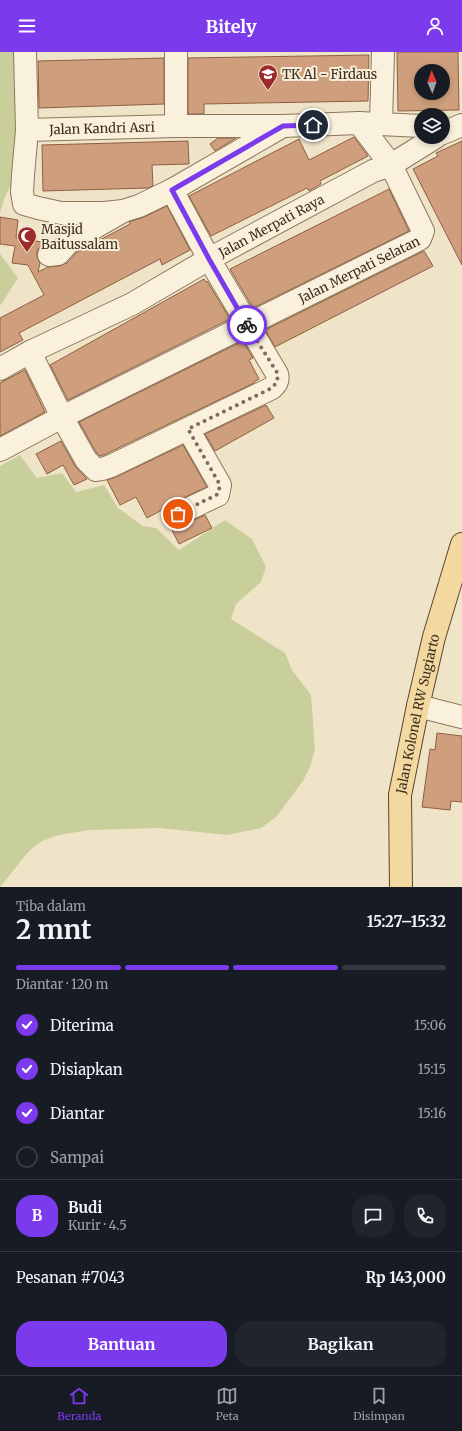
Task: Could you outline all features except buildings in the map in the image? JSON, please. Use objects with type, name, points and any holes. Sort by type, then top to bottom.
[{"type":"main road","name":"Jalan Kolonel RW Sugiarto","points":[[401,887],[400,795],[418,706],[434,638],[462,544]]},
{"type":"street","name":"Jalan Kandri Asri","points":[[25,52],[27,130],[22,192],[24,204],[61,213],[104,213],[123,211],[139,206],[172,190],[283,126]]},
{"type":"street","points":[[176,52],[176,126]]},
{"type":"street","points":[[381,123],[383,52]]},
{"type":"street","name":"Jalan Kandri Asri","points":[[27,130],[176,126],[283,126],[359,123],[414,125]]},
{"type":"street","name":"Jalan Merpati Selatan","points":[[0,450],[62,417],[420,239],[422,231],[391,165],[359,123]]},
{"type":"street","name":"Jalan Merpati Raya","points":[[0,369],[30,352],[132,304],[209,259],[373,171],[391,165],[425,144]]},
{"type":"street","points":[[30,352],[62,417],[86,460],[96,470],[102,470],[111,466],[272,388],[276,384],[278,374],[247,325],[172,190]]},
{"type":"street","points":[[49,255],[58,254],[69,242],[123,211]]},
{"type":"street","points":[[178,514],[218,494],[220,485],[188,429]]},
{"type":"street","points":[[418,706],[462,717]]},
{"type":"green space","points":[[0,52],[15,52],[15,177],[4,199],[0,213]]},
{"type":"green space","points":[[0,254],[18,278],[0,306]]},
{"type":"green space","points":[[20,455],[37,478],[62,473],[76,492],[104,485],[118,508],[143,526],[156,528],[179,550],[225,520],[252,539],[266,567],[261,582],[236,604],[231,619],[285,653],[292,670],[311,695],[315,749],[310,767],[303,781],[276,817],[261,828],[227,835],[160,828],[90,830],[59,835],[42,841],[29,851],[0,887],[0,466]]},
{"type":"way so far","points":[[178,514],[218,494],[220,485],[188,429],[272,388],[277,382],[278,374],[247,325]]},
{"type":"place","name":"TK Al - Firdaus","points":[[268,91]]},
{"type":"place","name":"Masjid Baitussalam","points":[[27,253]]},
{"type":"route","points":[[247,325],[172,190],[283,126],[313,125]]}]
